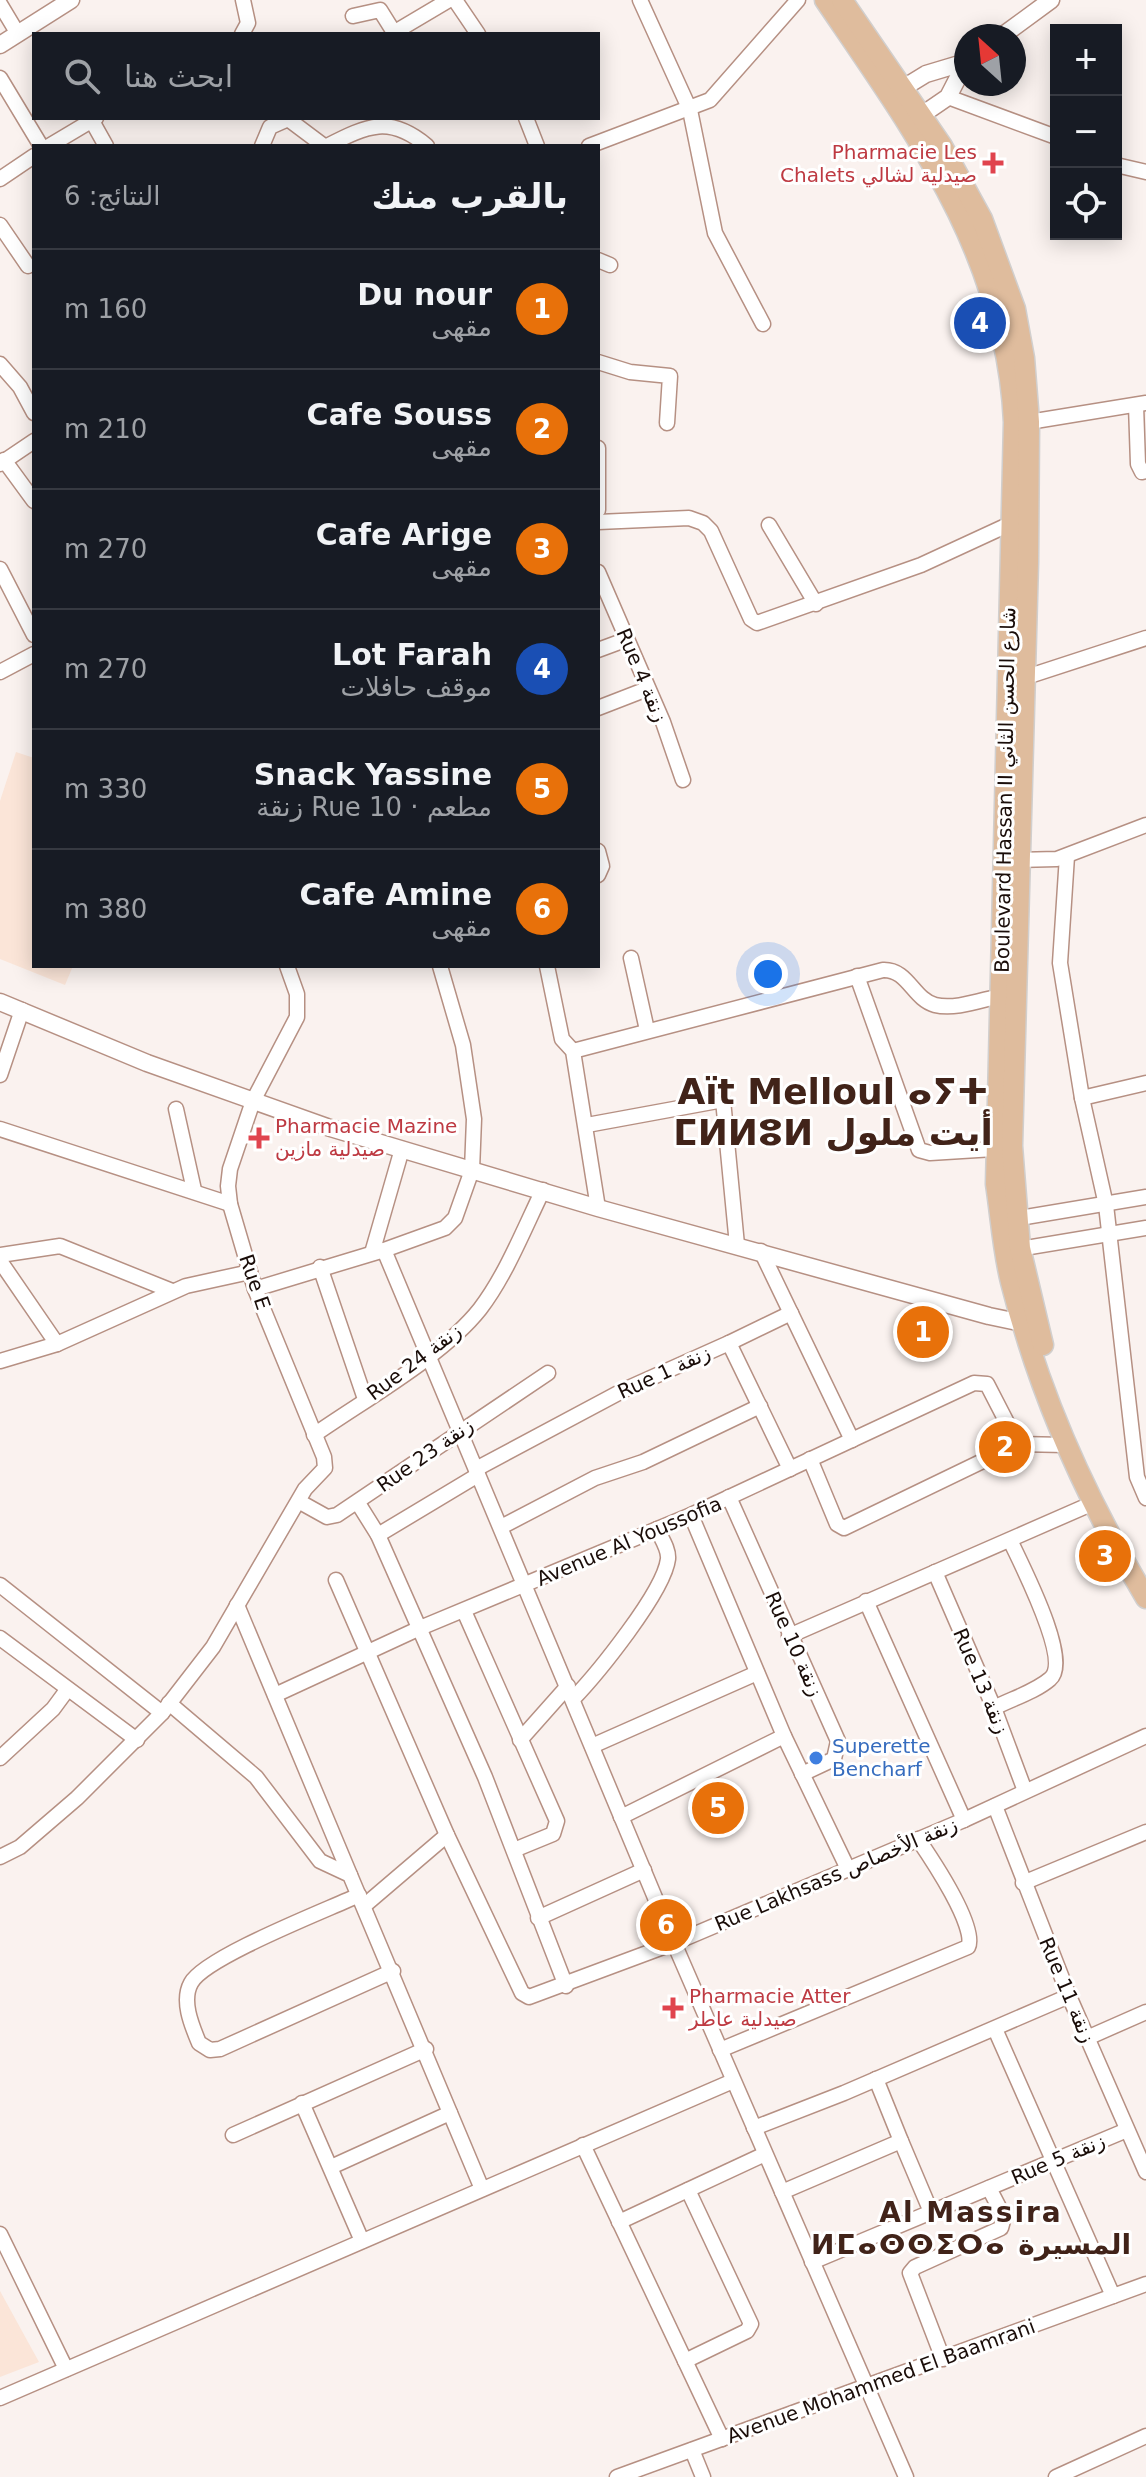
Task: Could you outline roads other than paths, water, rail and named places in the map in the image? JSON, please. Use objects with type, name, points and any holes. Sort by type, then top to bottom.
[{"type":"main road","name":"Boulevard Hassan II شارع الحسن الثاني","points":[[825,0],[897,92]]},
{"type":"main road","name":"Boulevard Hassan II شارع الحسن الثاني","points":[[842,0],[897,92],[982,219],[1005,279],[1022,345],[1029,422],[994,1149],[1012,1250],[1065,1445],[1091,1504],[1146,1598]]},
{"type":"main road","name":"Boulevard Hassan II شارع الحسن الثاني","points":[[915,120],[958,208],[998,309],[1012,390],[1016,680]]},
{"type":"main road","name":"Boulevard Hassan II شارع الحسن الثاني","points":[[1009,1220],[1012,1146],[1010,860]]},
{"type":"main road","name":"Boulevard Hassan II شارع الحسن الثاني","points":[[1030,1324],[1103,1500],[1146,1578]]},
{"type":"street","points":[[0,45],[71,0]]},
{"type":"street","points":[[243,0],[248,23],[243,32]]},
{"type":"street","points":[[397,32],[452,0],[476,32]]},
{"type":"street","points":[[640,0],[690,110],[715,233],[763,324]]},
{"type":"street","points":[[595,144],[710,100],[798,0]]},
{"type":"street","points":[[1018,24],[1051,0]]},
{"type":"street","points":[[0,4],[18,34]]},
{"type":"street","points":[[353,16],[377,8],[394,32]]},
{"type":"street","points":[[897,92],[940,68],[966,62],[948,97],[915,120]]},
{"type":"street","points":[[0,78],[40,144]]},
{"type":"street","points":[[948,97],[1050,135]]},
{"type":"street","points":[[52,144],[92,120]]},
{"type":"street","points":[[94,120],[105,144]]},
{"type":"street","points":[[263,144],[270,127],[286,120]]},
{"type":"street","points":[[289,120],[323,144]]},
{"type":"street","points":[[527,120],[536,144]]},
{"type":"street","points":[[330,144],[350,134],[390,125],[409,131],[425,144]]},
{"type":"street","points":[[0,179],[32,157]]},
{"type":"street","points":[[1122,167],[1144,174]]},
{"type":"street","points":[[0,225],[28,266]]},
{"type":"street","points":[[600,363],[630,372],[670,376],[667,423]]},
{"type":"street","points":[[0,364],[20,387],[32,409]]},
{"type":"street","points":[[1029,422],[1141,404],[1138,464],[1142,472],[1146,471]]},
{"type":"street","points":[[32,442],[2,462],[32,499]]},
{"type":"street","points":[[600,522],[689,518],[703,523],[711,531],[753,622],[816,604],[921,565],[1012,523]]},
{"type":"street","points":[[769,525],[816,604]]},
{"type":"street","points":[[0,569],[32,631]]},
{"type":"street","name":"Rue 4 زنقة","points":[[600,577],[663,722],[683,780]]},
{"type":"street","points":[[1016,680],[1146,638]]},
{"type":"street","points":[[600,649],[625,640]]},
{"type":"street","points":[[0,672],[32,655]]},
{"type":"street","points":[[600,707],[647,689]]},
{"type":"street","points":[[1010,860],[1067,856],[1146,825]]},
{"type":"street","points":[[1067,856],[1060,963],[1082,1098],[1106,1205],[1137,1477],[1146,1498]]},
{"type":"street","points":[[631,958],[647,1030]]},
{"type":"street","name":"Rue E","points":[[288,968],[297,994],[297,1017],[253,1101],[230,1169],[230,1204],[255,1289],[324,1457],[323,1473],[305,1489],[300,1502]]},
{"type":"street","points":[[255,1289],[378,1252],[451,1223],[472,1170],[471,1082],[441,968]]},
{"type":"street","points":[[547,968],[562,1039],[573,1051],[598,1208]]},
{"type":"street","points":[[573,1051],[892,969],[926,1001],[938,1006],[1000,996]]},
{"type":"street","points":[[857,976],[919,1150],[930,1153],[994,1149]]},
{"type":"street","points":[[0,1002],[147,1063],[402,1149],[598,1208],[1030,1324]]},
{"type":"street","points":[[0,1075],[22,1010]]},
{"type":"street","points":[[1082,1098],[1146,1083]]},
{"type":"street","points":[[587,1125],[723,1100],[737,1245]]},
{"type":"street","points":[[176,1109],[194,1190]]},
{"type":"street","points":[[0,1129],[230,1204]]},
{"type":"street","points":[[402,1149],[378,1252],[428,1355],[674,1943],[906,2477]]},
{"type":"street","name":"Rue 24 زنقة","points":[[314,1435],[428,1355],[481,1308],[543,1190]]},
{"type":"street","points":[[1009,1220],[1146,1197]]},
{"type":"street","points":[[1012,1250],[1146,1228]]},
{"type":"street","points":[[57,1344],[0,1258],[60,1246],[172,1291]]},
{"type":"street","points":[[761,1251],[852,1440]]},
{"type":"street","points":[[320,1267],[365,1399]]},
{"type":"street","points":[[0,1361],[57,1344],[172,1291],[250,1272]]},
{"type":"street","points":[[729,1343],[791,1313]]},
{"type":"street","name":"Rue 1 زنقة","points":[[378,1535],[477,1472],[624,1390],[729,1343],[790,1469]]},
{"type":"street","name":"Rue 23 زنقة","points":[[300,1502],[327,1517],[358,1503],[459,1430],[548,1373]]},
{"type":"street","name":"Avenue Al Youssofia","points":[[275,1695],[420,1628],[691,1515],[980,1382],[987,1384],[1018,1444]]},
{"type":"street","points":[[501,1527],[595,1478],[643,1462],[760,1406]]},
{"type":"street","points":[[810,1459],[837,1524],[847,1528],[1018,1444],[1065,1445]]},
{"type":"street","name":"Rue 10 زنقة","points":[[729,1497],[839,1746],[834,1759],[802,1774]]},
{"type":"street","points":[[0,1857],[20,1847],[137,1740],[166,1708],[213,1647],[300,1502]]},
{"type":"street","points":[[358,1503],[378,1535],[420,1628],[514,1850],[566,1986]]},
{"type":"street","points":[[789,1636],[1091,1504]]},
{"type":"street","points":[[691,1515],[784,1736],[847,1867]]},
{"type":"street","points":[[520,1740],[616,1651],[664,1572],[668,1552],[657,1529]]},
{"type":"street","points":[[994,1708],[1050,1679],[1057,1665],[1053,1643],[1010,1540]]},
{"type":"street","name":"Rue 13 زنقة","points":[[935,1572],[994,1708],[1025,1791]]},
{"type":"street","points":[[336,1580],[447,1835],[362,1900],[222,1959],[195,1978],[187,2002],[199,2043],[210,2050],[220,2049],[393,1971]]},
{"type":"street","points":[[0,1585],[256,1777],[320,1861],[350,1875]]},
{"type":"street","points":[[866,1601],[964,1820]]},
{"type":"street","points":[[237,1605],[426,2049],[482,2189]]},
{"type":"street","points":[[464,1611],[557,1821],[553,1834],[514,1850]]},
{"type":"street","points":[[0,1638],[137,1740]]},
{"type":"street","points":[[592,1746],[757,1673]]},
{"type":"street","points":[[0,1758],[53,1709],[67,1690]]},
{"type":"street","points":[[621,1817],[784,1736]]},
{"type":"street","name":"Rue Lakhsass زنقة الأخصاص","points":[[447,1835],[522,1993],[537,1997],[674,1943],[847,1867],[964,1820],[1146,1736]]},
{"type":"street","name":"Rue 11 زنقة","points":[[995,1806],[1069,1996],[1146,2172]]},
{"type":"street","points":[[1023,1883],[1146,1832]]},
{"type":"street","points":[[720,2050],[968,1947],[969,1931],[937,1867],[918,1839]]},
{"type":"street","points":[[538,1918],[644,1870]]},
{"type":"street","points":[[754,2128],[1069,1996]]},
{"type":"street","points":[[1087,2038],[1146,2012]]},
{"type":"street","points":[[995,2029],[1113,2296]]},
{"type":"street","points":[[233,2135],[426,2049]]},
{"type":"street","points":[[876,2079],[931,2212]]},
{"type":"street","points":[[0,2398],[733,2081]]},
{"type":"street","points":[[302,2103],[362,2241]]},
{"type":"street","points":[[331,2167],[450,2113]]},
{"type":"street","name":"Rue 5 زنقة","points":[[812,2262],[1127,2130]]},
{"type":"street","points":[[782,2192],[901,2141]]},
{"type":"street","points":[[583,2145],[722,2439]]},
{"type":"street","points":[[619,2222],[765,2154]]},
{"type":"street","points":[[943,2359],[910,2273],[915,2267],[1001,2228],[1004,2217],[989,2188]]},
{"type":"street","points":[[685,2361],[747,2331],[751,2324],[688,2190]]},
{"type":"street","points":[[0,2234],[66,2369]]},
{"type":"street","name":"Avenue Mohammed El Baamrani","points":[[620,2476],[1146,2284]]},
{"type":"street","points":[[1056,2477],[1146,2436]]},
{"type":"street","points":[[692,2450],[703,2477]]},
{"type":"place","name":"Pharmacie Les Chalets صيدلية لشالي","points":[[993,163]]},
{"type":"place","name":"Lot Farah","points":[[980,323]]},
{"type":"place","name":"Pharmacie Mazine صيدلية مازين","points":[[259,1138]]},
{"type":"place","name":"Du nour","points":[[923,1332]]},
{"type":"place","name":"Cafe Souss","points":[[1005,1447]]},
{"type":"place","name":"Cafe Arige","points":[[1105,1556]]},
{"type":"place","name":"Superette Bencharf","points":[[816,1758]]},
{"type":"place","name":"Snack Yassine","points":[[718,1808]]},
{"type":"place","name":"Cafe Amine","points":[[666,1925]]},
{"type":"place","name":"Pharmacie Atter صيدلية عاطر","points":[[673,2008]]},
{"type":"district","name":"Aït Melloul ⴰⵢⵜ ⵎⵍⵍⵓⵍ أيت ملول","points":[[833,1112]]},
{"type":"district","name":"Al Massira ⵍⵎⴰⵙⵙⵉⵔⴰ المسيرة","points":[[971,2228]]}]
